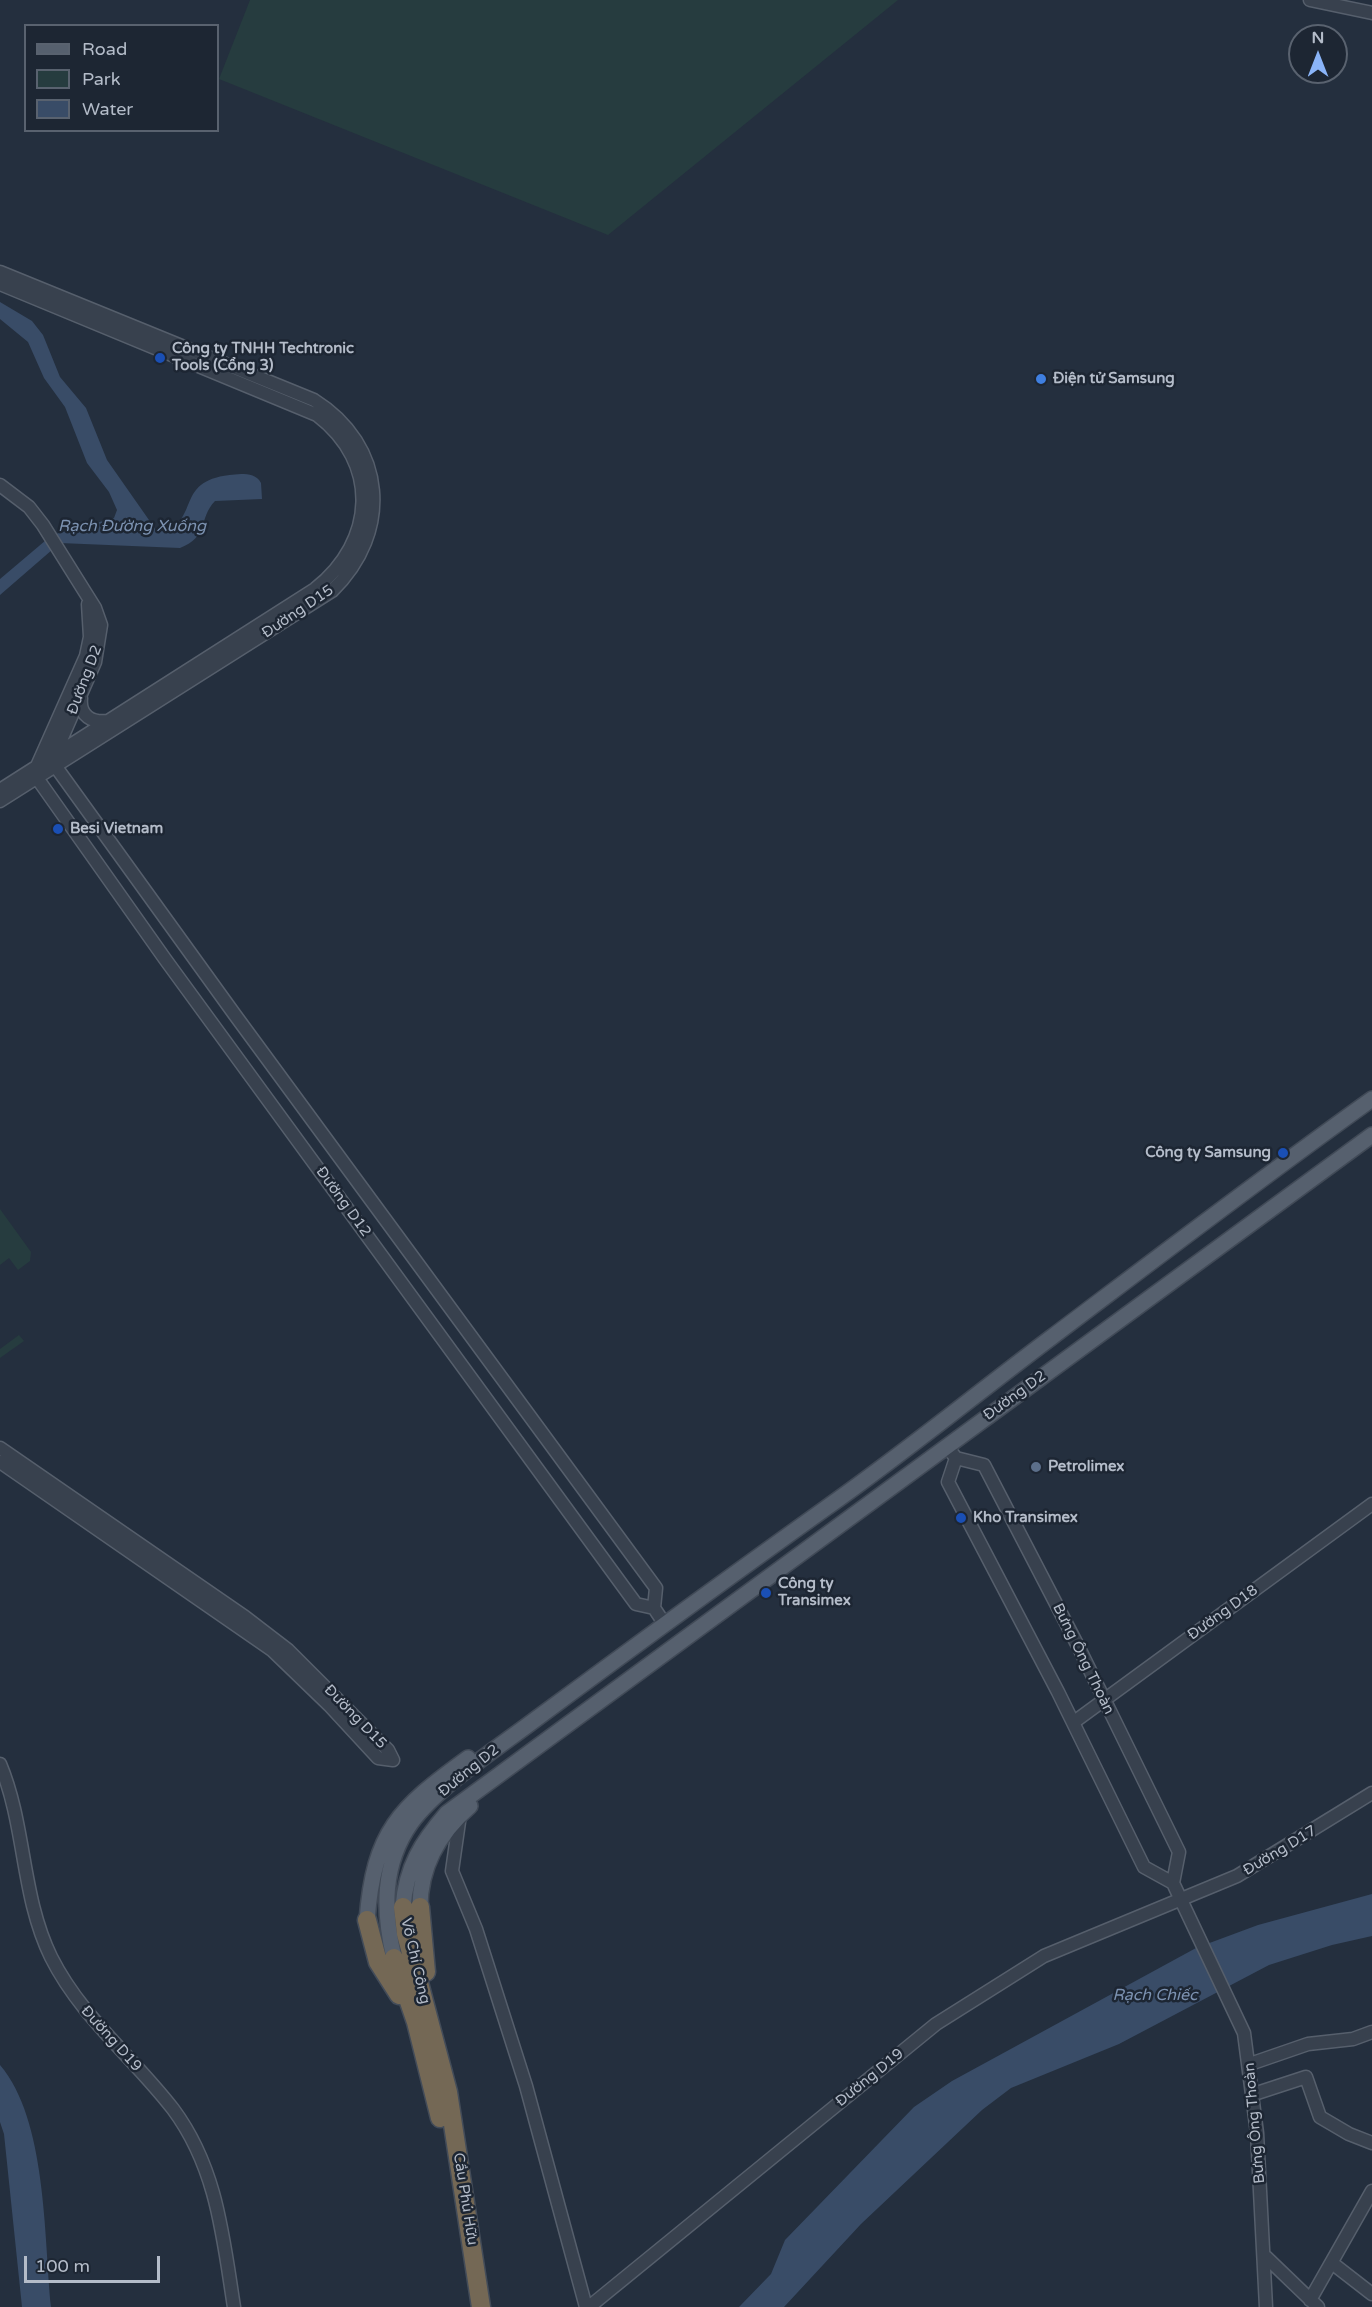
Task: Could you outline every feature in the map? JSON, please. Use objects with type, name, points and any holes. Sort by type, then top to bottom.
[{"type":"highway","name":"Võ Chí Công","points":[[411,1907],[406,1934],[421,2019],[442,2094]]},
{"type":"highway","name":"Võ Chí Công","points":[[367,1920],[378,1962],[421,2019]]},
{"type":"highway","name":"Võ Chí Công","points":[[394,1958],[421,2019]]},
{"type":"highway","name":"Cầu Phú Hữu","points":[[442,2094],[468,2307]]},
{"type":"highway","name":"Cầu Phú Hữu","points":[[442,2094],[481,2307]]},
{"type":"main road","name":"Đường D2","points":[[1308,1147],[1317,1134],[1372,1092]]},
{"type":"main road","name":"Đường D2","points":[[394,1958],[386,1906],[387,1881],[395,1851],[414,1819],[465,1772],[664,1623],[898,1457],[991,1385],[993,1376],[1020,1354],[1032,1352],[1372,1099]]},
{"type":"main road","name":"Đường D2","points":[[411,1907],[405,1884],[411,1863],[426,1837],[447,1813],[630,1682],[649,1672],[657,1657],[680,1645],[952,1452],[1372,1135]]},
{"type":"main road","points":[[935,1429],[952,1452]]},
{"type":"main road","points":[[664,1623],[680,1645]]},
{"type":"main road","name":"Đường D2","points":[[367,1920],[377,1855],[389,1831],[425,1789],[621,1647],[644,1638]]},
{"type":"main road","name":"Đường D2","points":[[411,1907],[421,1887],[431,1853],[442,1834],[460,1815],[630,1682]]},
{"type":"street","points":[[1310,0],[1372,13]]},
{"type":"street","name":"Đường D15","points":[[0,272],[303,407],[327,423],[345,442],[357,467],[363,503],[360,526],[345,560],[315,590],[108,721],[55,761]]},
{"type":"street","name":"Đường D15","points":[[0,284],[197,359],[302,394],[325,407],[345,424],[364,456],[371,480],[373,518],[367,541],[348,574],[327,594],[37,772],[0,790]]},
{"type":"street","name":"Đường D2","points":[[0,485],[29,507],[44,525],[99,617],[101,635],[95,662],[55,761]]},
{"type":"street","name":"Đường D2","points":[[37,772],[89,646],[90,617],[86,594]]},
{"type":"street","points":[[82,692],[80,703],[83,713],[92,720],[108,721]]},
{"type":"street","name":"Đường D12","points":[[55,761],[235,1015],[656,1588],[654,1608],[664,1623]]},
{"type":"street","name":"Đường D15","points":[[0,801],[37,772]]},
{"type":"street","name":"Đường D12","points":[[37,772],[216,1028],[636,1604],[654,1608]]},
{"type":"street","points":[[216,1028],[235,1015]]},
{"type":"street","name":"Đường D15","points":[[0,1448],[236,1611],[288,1650],[388,1750],[393,1760],[378,1758],[321,1696],[272,1650],[0,1462]]},
{"type":"street","points":[[952,1452],[948,1482],[1074,1722],[1144,1867],[1173,1883]]},
{"type":"street","name":"Bưng Ông Thoàn","points":[[952,1452],[984,1465],[1179,1852],[1173,1883],[1244,2033],[1250,2064],[1266,2257],[1266,2307]]},
{"type":"street","name":"Đường D18","points":[[1074,1722],[1372,1504]]},
{"type":"street","name":"Đường D19","points":[[0,1764],[15,1809],[31,1899],[39,1930],[51,1957],[84,2010],[158,2091],[189,2133],[212,2185],[220,2213],[234,2307]]},
{"type":"street","name":"Đường D17","points":[[1182,1899],[1237,1876],[1372,1793]]},
{"type":"street","points":[[460,1815],[452,1870],[476,1929],[525,2086],[587,2307]]},
{"type":"street","name":"Đường D19","points":[[587,2307],[936,2024],[1044,1956],[1182,1899]]},
{"type":"street","points":[[1250,2064],[1308,2044],[1353,2038],[1372,2032]]},
{"type":"street","points":[[1254,2094],[1306,2077],[1320,2117],[1349,2134],[1372,2143]]},
{"type":"street","points":[[1266,2257],[1314,2303],[1332,2263],[1372,2191]]},
{"type":"street","points":[[1332,2263],[1372,2294]]},
{"type":"green space","points":[[250,0],[898,0],[608,235],[219,79]]},
{"type":"green space","points":[[0,1209],[31,1252],[30,1261],[18,1270],[9,1258],[0,1265]]},
{"type":"green space","points":[[19,1335],[24,1341],[0,1358],[0,1349]]},
{"type":"water","name":"Rạch Đường Xuống","points":[[0,302],[32,321],[43,335],[60,377],[86,408],[107,460],[156,530],[167,532],[177,524],[197,489],[206,482],[220,477],[241,474],[255,477],[261,483],[262,499],[215,501],[206,514],[195,539],[180,548],[60,543],[0,595],[0,579],[52,535],[114,518],[117,510],[109,492],[87,463],[65,407],[44,378],[28,342],[0,319]]},
{"type":"water","name":"Rạch Chiếc","points":[[1372,1894],[1372,1936],[1332,1945],[1269,1965],[1119,2044],[1011,2088],[982,2110],[861,2224],[784,2307],[739,2307],[771,2274],[785,2240],[914,2107],[952,2081],[1196,1948],[1258,1925]]},
{"type":"water","points":[[0,2065],[15,2088],[27,2116],[35,2147],[44,2214],[51,2307],[22,2307],[4,2134],[0,2122]]},
{"type":"place","name":"Công ty TNHH Techtronic Tools (Cổng 3)","points":[[160,358]]},
{"type":"place","name":"Điện tử Samsung","points":[[1041,379]]},
{"type":"place","name":"Besi Vietnam","points":[[58,829]]},
{"type":"place","name":"Công ty Samsung","points":[[1283,1153]]},
{"type":"place","name":"Petrolimex","points":[[1036,1467]]},
{"type":"place","name":"Kho Transimex","points":[[961,1518]]},
{"type":"place","name":"Công ty Transimex","points":[[766,1593]]}]
